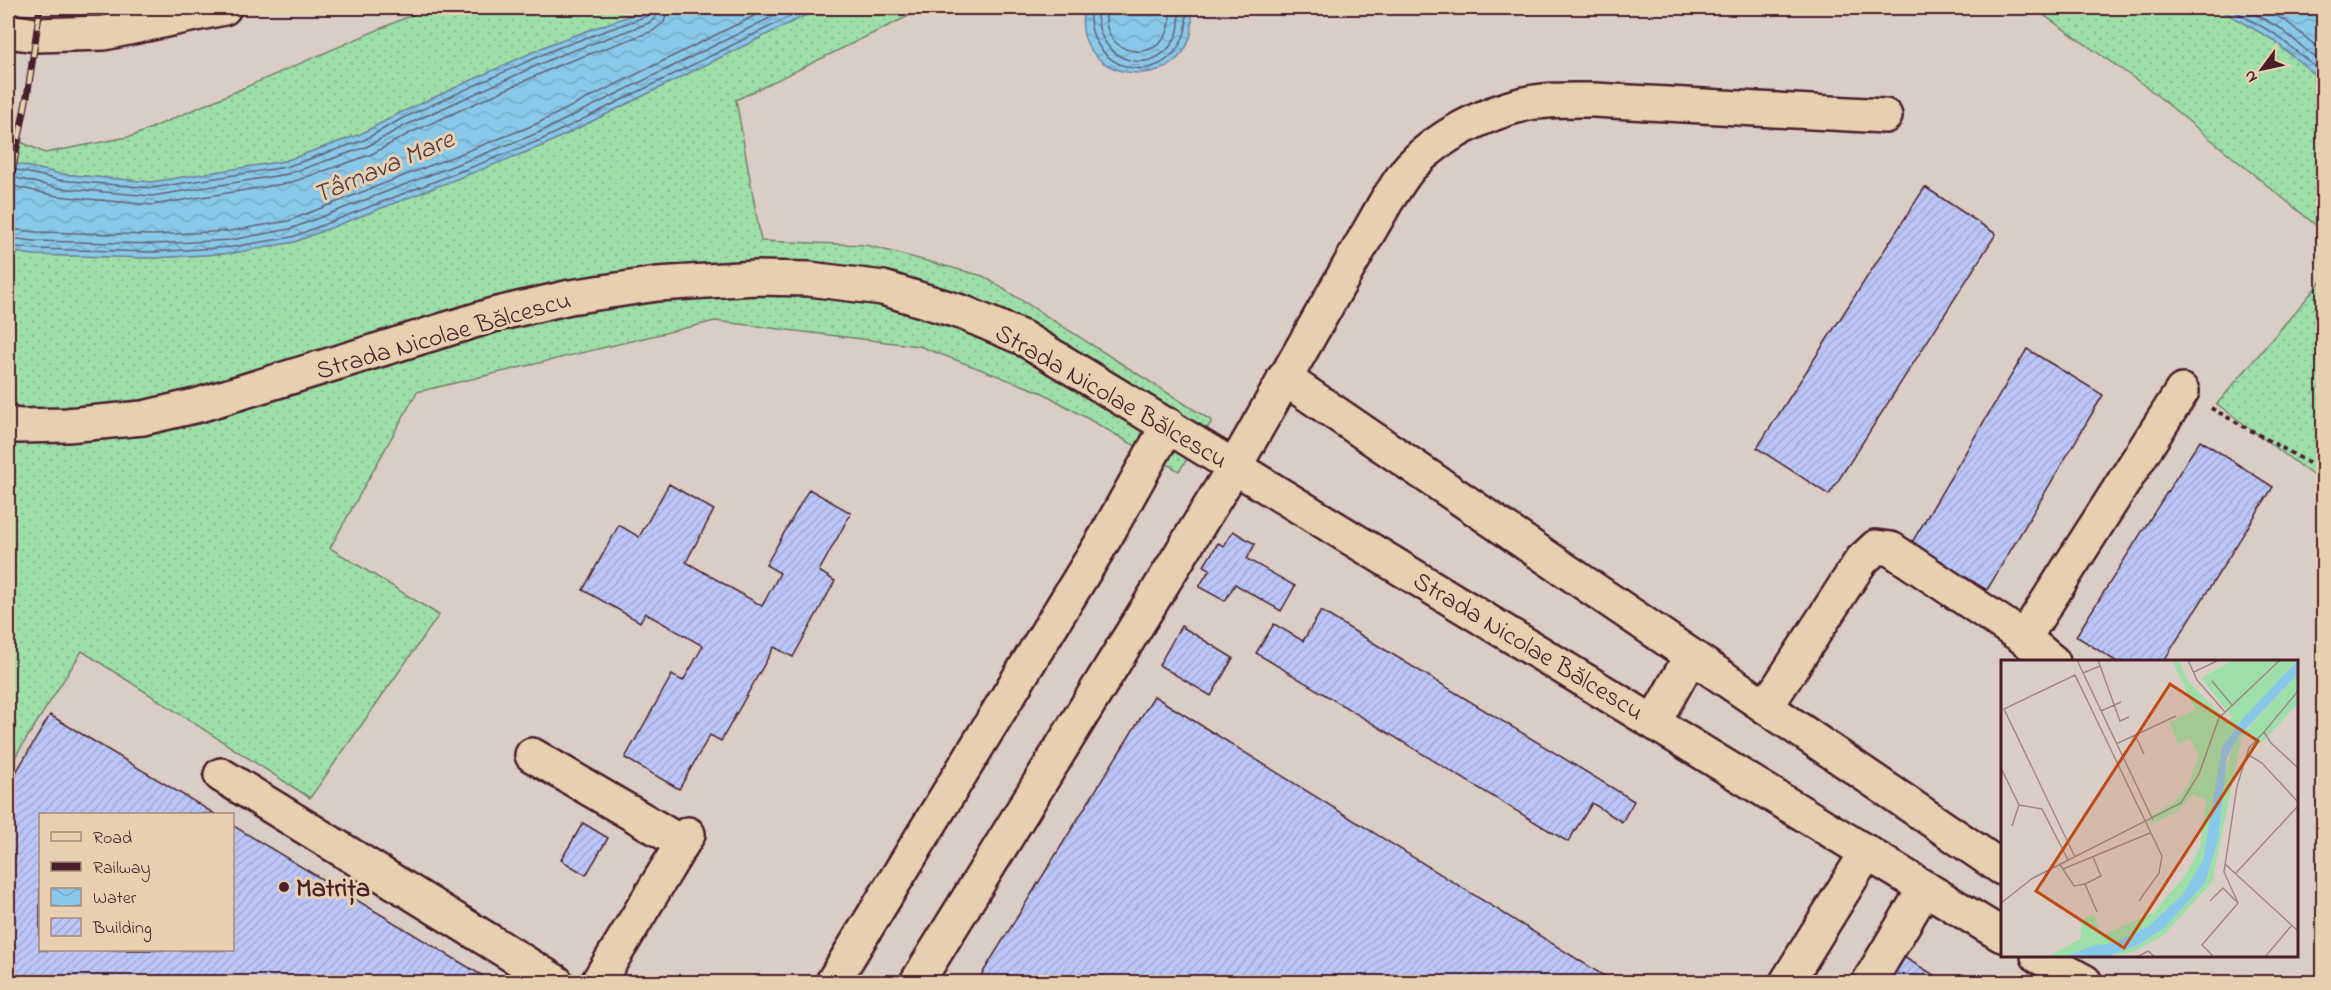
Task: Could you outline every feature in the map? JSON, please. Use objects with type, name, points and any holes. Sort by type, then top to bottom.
[{"type":"main road","points":[[8,31],[36,35],[104,33],[158,14],[224,8]]},
{"type":"main road","points":[[917,982],[1235,466],[1387,200],[1410,167],[1459,130],[1492,115],[1525,104],[1554,100],[1594,100],[1885,116]]},
{"type":"main road","name":"Strada Nicolae Bălcescu","points":[[8,423],[20,426],[67,425],[143,418],[199,405],[493,315],[570,297],[657,284],[756,278],[809,279],[883,288],[964,313],[1023,338],[2001,933]]},
{"type":"main road","points":[[1284,378],[2001,867]]},
{"type":"main road","points":[[2024,638],[2182,391]]},
{"type":"main road","points":[[833,982],[1106,536],[1168,425]]},
{"type":"main road","points":[[1766,707],[1861,561],[1876,547],[1891,549],[2024,638],[2051,660]]},
{"type":"main road","points":[[1654,722],[1691,656]]},
{"type":"main road","points":[[532,754],[685,838],[598,982]]},
{"type":"main road","points":[[221,776],[556,982]]},
{"type":"main road","points":[[1787,982],[1868,852]]},
{"type":"main road","points":[[1869,982],[1925,888]]},
{"type":"main road","points":[[2040,957],[2085,982]]},
{"type":"path","points":[[2182,391],[2316,467],[2324,463]]},
{"type":"green space","points":[[428,8],[652,8],[553,43],[400,113],[361,134],[285,161],[152,182],[60,174],[8,162],[8,136],[45,153],[133,136]]},
{"type":"green space","points":[[820,8],[925,8],[736,100],[761,241],[866,245],[983,276],[1212,421],[1179,471],[1043,393],[919,346],[715,321],[417,392],[330,548],[439,615],[310,798],[82,651],[8,768],[8,251],[34,255],[154,258],[233,253],[294,242],[544,145]]},
{"type":"green space","points":[[2028,8],[2217,8],[2272,39],[2323,81],[2323,231],[2148,88],[2042,14]]},
{"type":"green space","points":[[2323,279],[2324,473],[2315,477],[2217,404]]},
{"type":"water","name":"Târnava Mare","points":[[652,8],[820,8],[544,145],[294,242],[233,253],[154,258],[34,255],[8,251],[8,162],[60,174],[152,182],[285,161],[361,134],[400,113],[553,43]]},
{"type":"water","points":[[1084,8],[1191,8],[1190,37],[1178,58],[1159,69],[1137,73],[1114,68],[1096,56],[1084,36]]},
{"type":"water","points":[[2217,8],[2323,8],[2323,81],[2272,39]]},
{"type":"building","points":[[1925,187],[1996,234],[1829,495],[1757,448]]},
{"type":"building","points":[[2027,349],[2103,395],[1987,590],[1911,544]]},
{"type":"building","points":[[2200,440],[2273,487],[2164,660],[2114,660],[2076,636]]},
{"type":"building","points":[[669,484],[714,510],[686,562],[762,606],[780,573],[766,565],[809,489],[851,513],[819,571],[835,581],[793,657],[774,647],[721,741],[710,735],[679,789],[625,758],[672,675],[683,681],[703,646],[645,613],[640,622],[583,590],[619,525],[639,537]]},
{"type":"building","points":[[1233,531],[1255,544],[1247,559],[1295,586],[1281,611],[1235,584],[1225,601],[1199,587],[1210,569],[1204,566],[1218,543],[1224,546]]},
{"type":"building","points":[[1321,611],[1634,801],[1622,822],[1592,803],[1568,842],[1256,653],[1274,624],[1303,641]]},
{"type":"building","points":[[1181,626],[1233,658],[1211,696],[1159,665]]},
{"type":"building","points":[[1154,696],[1614,982],[977,982]]},
{"type":"building","name":"Matrița","points":[[50,715],[213,813],[39,813],[39,951],[234,951],[234,826],[493,982],[8,982],[8,786]]},
{"type":"building","points":[[583,823],[608,838],[586,875],[561,860]]},
{"type":"building","points":[[1902,956],[1946,982],[1886,982]]},
{"type":"railway","points":[[8,194],[28,91],[40,8]]},
{"type":"place","name":"Matrița","points":[[284,887]]}]
